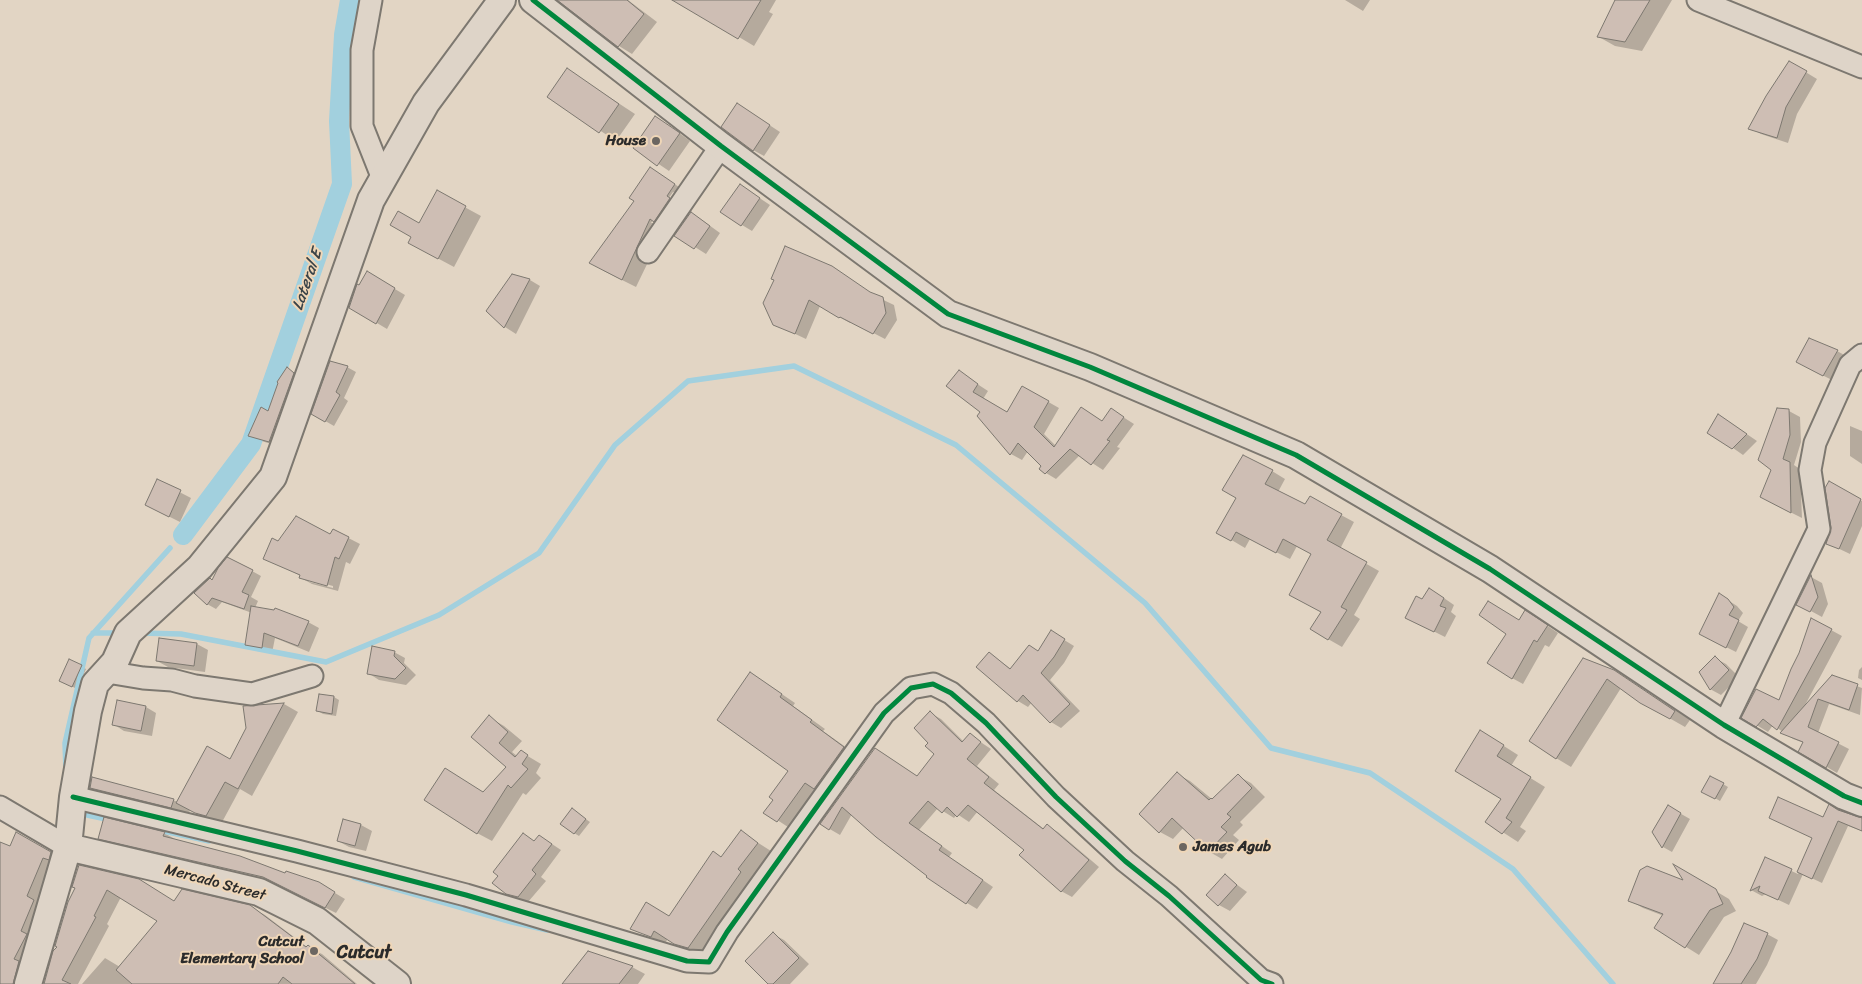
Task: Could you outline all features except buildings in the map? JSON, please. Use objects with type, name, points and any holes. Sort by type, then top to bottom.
[{"type":"street","points":[[371,0],[362,50],[362,126],[383,179]]},
{"type":"street","points":[[28,984],[68,847],[72,797],[88,710],[95,684],[111,667],[128,633],[200,567],[273,477],[371,200],[426,103],[502,0]]},
{"type":"street","points":[[1698,0],[1862,67]]},
{"type":"street","points":[[541,3],[721,146],[948,314],[1090,367],[1296,455],[1490,569],[1724,725],[1844,796],[1862,803]]},
{"type":"street","points":[[648,252],[721,146]]},
{"type":"street","points":[[1724,725],[1820,529],[1810,470],[1815,443],[1850,366],[1862,355]]},
{"type":"street","points":[[111,667],[143,678],[172,680],[195,686],[252,694],[312,676]]},
{"type":"street","points":[[72,797],[297,851],[466,895],[687,961],[709,962],[727,932],[884,713],[910,688],[932,684],[951,693],[979,717],[1056,797],[1118,854],[1169,896],[1261,980],[1272,984]]},
{"type":"street","points":[[0,808],[68,847]]},
{"type":"street","name":"Mercado Street","points":[[68,847],[259,892],[317,921],[397,984]]},
{"type":"waterway","name":"Lateral E","points":[[183,535],[251,444],[342,184],[339,121],[344,35],[350,0]]},
{"type":"waterway","points":[[140,633],[181,634],[326,662],[439,615],[539,553],[615,445],[688,381],[794,366],[956,445],[1145,603],[1271,748],[1370,773],[1513,869],[1613,984]]},
{"type":"waterway","points":[[66,770],[65,743],[89,638],[170,548]]},
{"type":"waterway","points":[[93,633],[121,633]]},
{"type":"waterway","points":[[87,815],[111,820]]},
{"type":"waterway","points":[[123,822],[209,841]]},
{"type":"waterway","points":[[354,877],[512,922],[547,930]]},
{"type":"cycle path","points":[[533,0],[721,146],[948,314],[1090,367],[1296,455],[1490,569],[1724,725],[1844,796],[1862,803]]},
{"type":"cycle path","points":[[73,797],[297,851],[466,895],[687,961],[709,962],[727,932],[884,713],[911,688],[933,684],[951,693],[986,723],[1056,797],[1125,861],[1169,896],[1261,980],[1272,984]]},
{"type":"place","name":"House","points":[[656,141]]},
{"type":"place","name":"James Agub","points":[[1183,847]]},
{"type":"place","name":"Cutcut Elementary School","points":[[314,951]]},
{"type":"district","name":"Cutcut","points":[[364,953]]}]
